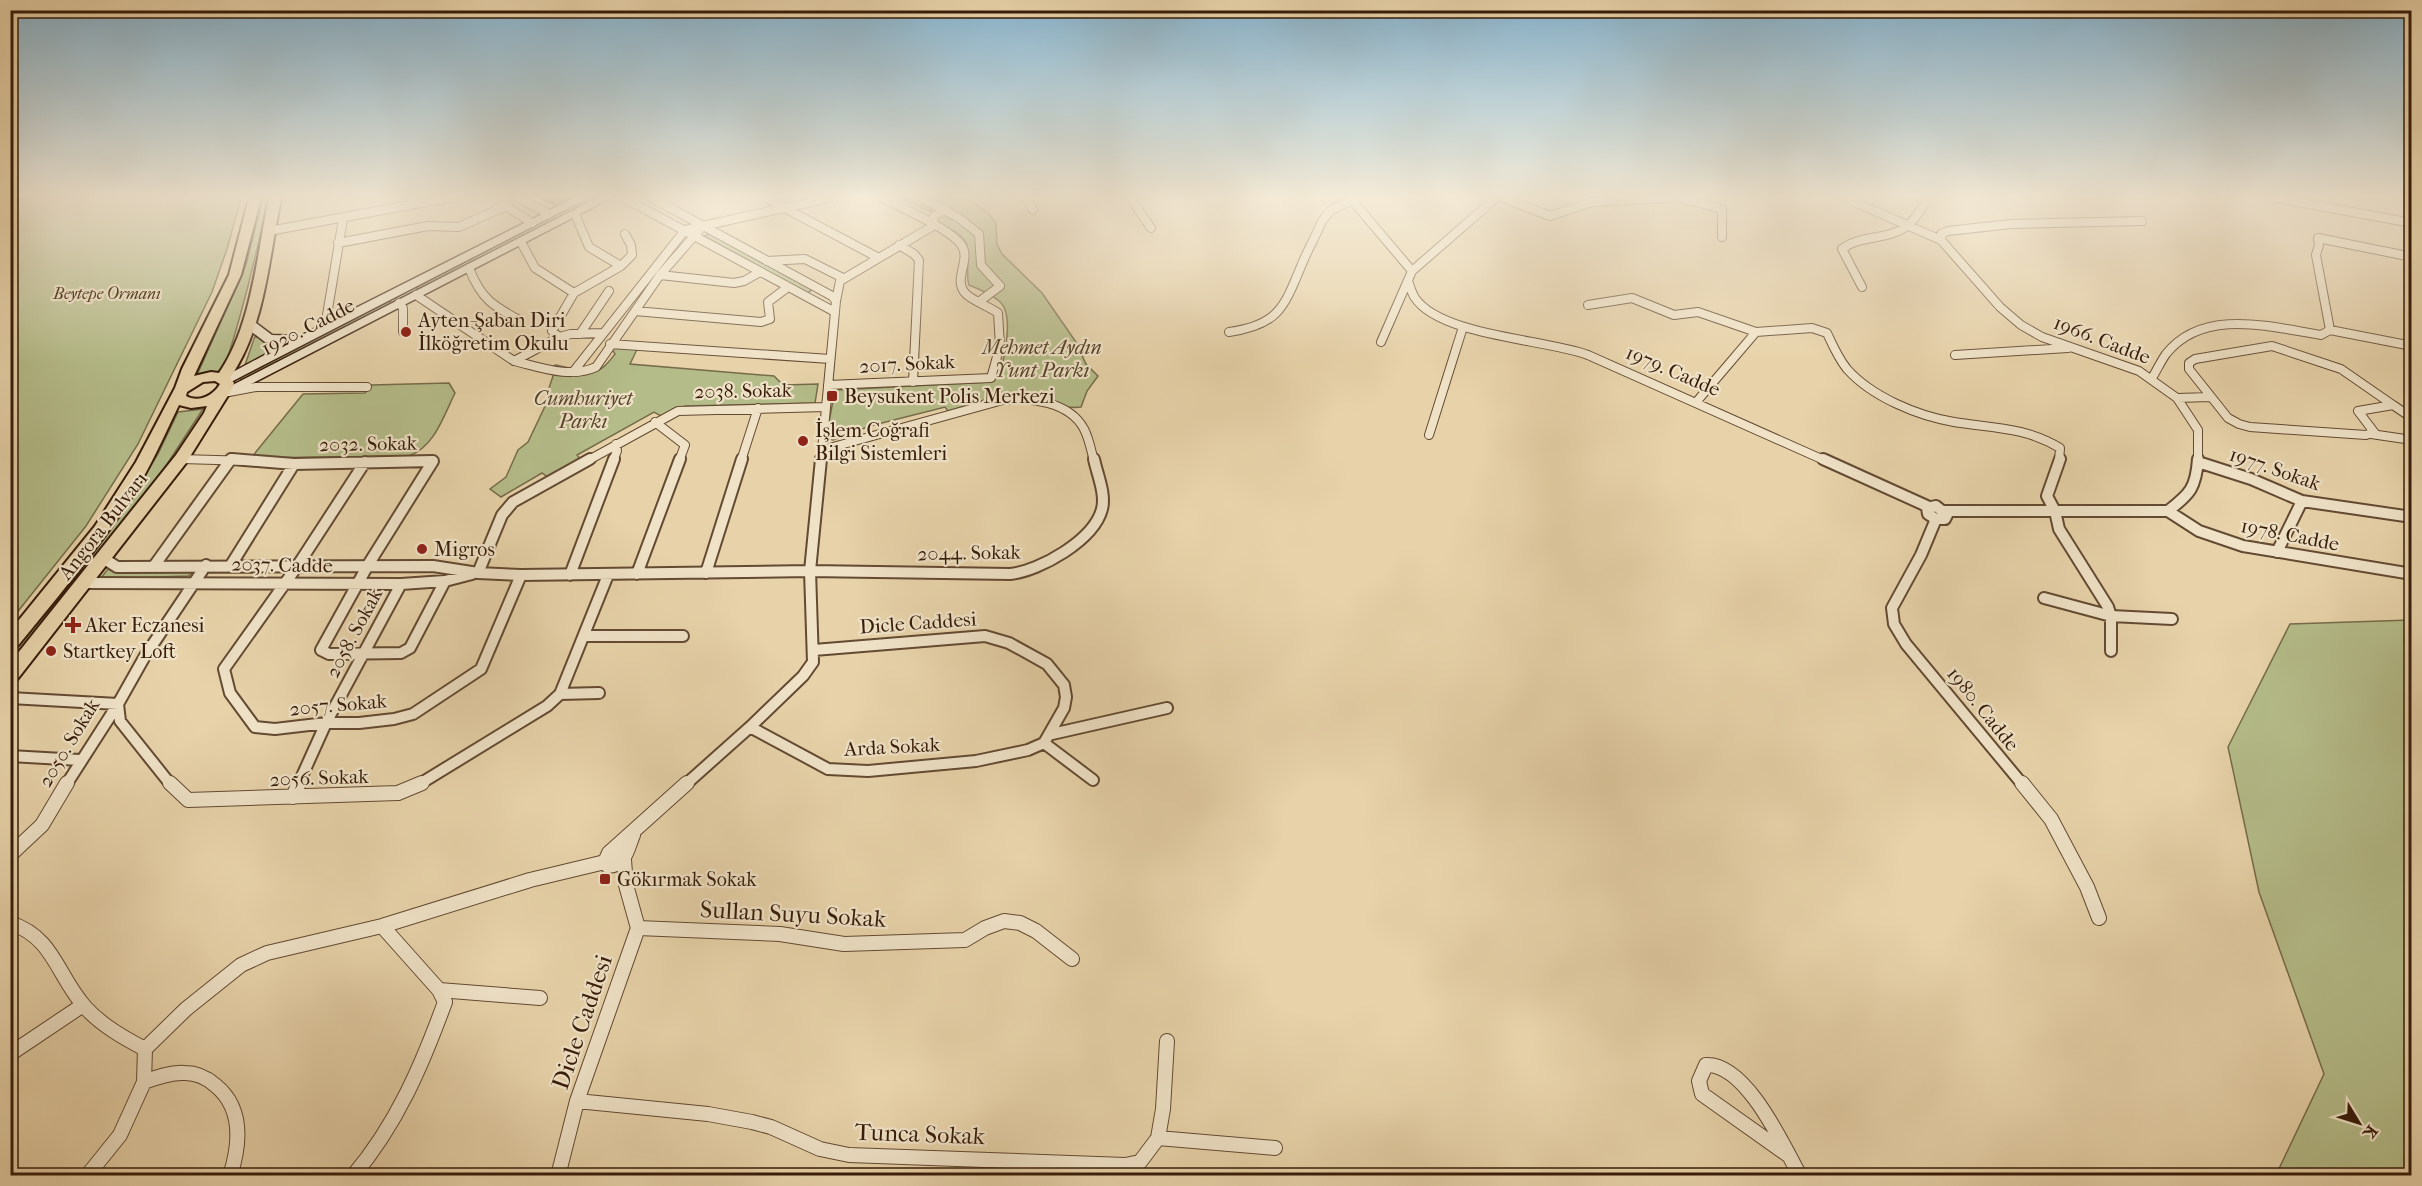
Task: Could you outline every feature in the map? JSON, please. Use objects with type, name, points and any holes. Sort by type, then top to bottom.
[{"type":"main road","name":"Angora Bulvarı","points":[[10,643],[118,505],[145,462],[235,275],[241,253]]},
{"type":"main road","name":"Angora Bulvarı","points":[[10,676],[181,459],[208,418],[233,364],[248,323],[264,253]]},
{"type":"main road","name":"1920. Cadde","points":[[221,388],[305,337],[473,253]]},
{"type":"main road","name":"1920. Cadde","points":[[221,388],[498,253]]},
{"type":"main road","points":[[405,287],[416,294]]},
{"type":"main road","points":[[387,296],[399,303]]},
{"type":"main road","points":[[248,323],[269,339],[305,337]]},
{"type":"main road","points":[[214,376],[221,388],[206,402],[192,404],[180,400],[181,391],[202,378],[214,376]]},
{"type":"street","points":[[325,327],[336,253]]},
{"type":"street","points":[[527,253],[535,268],[574,293]]},
{"type":"street","points":[[600,253],[621,266]]},
{"type":"street","points":[[560,337],[552,332],[574,293],[621,266],[632,253]]},
{"type":"street","points":[[573,372],[666,253]]},
{"type":"street","points":[[416,294],[514,361],[573,372],[589,372],[596,367],[660,275],[678,253]]},
{"type":"street","points":[[727,253],[835,312]]},
{"type":"street","points":[[753,253],[821,290],[836,301]]},
{"type":"street","points":[[870,253],[877,257]]},
{"type":"street","points":[[87,1176],[120,1136],[144,1082],[144,1049],[186,1009],[241,965],[267,953],[382,926],[530,880],[608,860],[636,829],[750,727],[810,668],[814,650],[810,571],[836,301],[843,278],[884,253]]},
{"type":"street","points":[[913,382],[919,260],[914,253]]},
{"type":"street","name":"2017. Sokak","points":[[828,386],[991,378],[1000,346],[998,313],[968,296],[962,288],[959,280],[965,253]]},
{"type":"street","points":[[980,301],[1000,286],[981,265],[981,253]]},
{"type":"street","points":[[1229,332],[1247,331],[1283,310],[1308,253]]},
{"type":"street","points":[[1398,253],[1413,271]]},
{"type":"street","points":[[1380,342],[1413,271],[1433,253]]},
{"type":"street","points":[[1844,253],[1862,287]]},
{"type":"street","name":"1966. Cadde","points":[[1953,253],[2000,307],[2021,325],[2042,337],[2117,361],[2152,378],[2177,398],[2198,430],[2198,462],[2195,482],[2189,495],[2168,511]]},
{"type":"street","points":[[2316,253],[2330,330]]},
{"type":"street","points":[[2394,253],[2412,257]]},
{"type":"street","points":[[767,261],[805,259],[843,278]]},
{"type":"street","points":[[469,268],[476,290],[485,301],[521,321]]},
{"type":"street","points":[[660,275],[734,284],[760,272]]},
{"type":"street","name":"1979. Cadde","points":[[1408,281],[1409,291],[1418,302],[1463,327],[1564,347],[1612,364],[1698,400],[1929,507],[1926,510],[1928,514],[1941,515]]},
{"type":"street","points":[[635,311],[761,321],[770,319],[768,302],[788,287]]},
{"type":"street","points":[[808,298],[821,290],[839,289]]},
{"type":"street","points":[[580,334],[609,291]]},
{"type":"street","points":[[1588,305],[1632,298],[1674,315],[1698,312],[1756,332],[1794,329],[1821,330],[1827,333],[1840,361],[1855,377],[1878,392],[1911,408],[1952,422],[2016,428],[2033,433],[2060,448],[2061,456],[2047,496],[2055,511],[2059,529],[2108,607],[2111,616],[2111,651]]},
{"type":"street","points":[[399,303],[404,308],[403,332]]},
{"type":"street","points":[[2152,378],[2181,338],[2200,327],[2216,323],[2238,323],[2321,335],[2330,330],[2412,346]]},
{"type":"street","points":[[1429,435],[1463,327]]},
{"type":"street","points":[[1698,400],[1756,332]]},
{"type":"street","points":[[514,361],[560,337],[602,333]]},
{"type":"street","points":[[610,344],[830,359]]},
{"type":"street","points":[[2412,418],[2341,369],[2272,346],[2195,359],[2188,363],[2189,369],[2228,418],[2250,427],[2371,434],[2412,440]]},
{"type":"street","points":[[1955,355],[2073,348]]},
{"type":"street","points":[[221,388],[367,387]]},
{"type":"street","points":[[2177,398],[2210,397]]},
{"type":"street","name":"2044. Sokak","points":[[810,571],[1020,573],[1040,567],[1088,531],[1100,514],[1103,500],[1087,435],[1079,420],[1075,415],[1056,406],[1029,400],[1014,398],[984,405],[822,450]]},
{"type":"street","points":[[2371,434],[2374,432],[2371,426],[2358,411],[2393,405]]},
{"type":"street","name":"2038. Sokak","points":[[478,573],[507,507],[521,496],[655,422],[683,410],[825,407]]},
{"type":"street","points":[[706,573],[758,408]]},
{"type":"street","points":[[637,574],[685,445],[655,422]]},
{"type":"street","points":[[570,574],[617,451],[616,444]]},
{"type":"street","name":"2032. Sokak","points":[[181,459],[231,459],[294,464],[433,461],[368,565]]},
{"type":"street","points":[[154,566],[231,459]]},
{"type":"street","points":[[286,582],[365,462]]},
{"type":"street","name":"1977. Sokak","points":[[2198,462],[2251,479],[2302,501],[2412,518]]},
{"type":"street","points":[[231,565],[294,464]]},
{"type":"street","points":[[2277,552],[2302,501]]},
{"type":"street","points":[[1941,515],[2055,511],[2168,511]]},
{"type":"street","name":"1978. Cadde","points":[[2168,511],[2199,531],[2243,546],[2412,574]]},
{"type":"street","name":"1980. Cadde","points":[[1941,515],[1892,608],[1894,624],[1906,644],[2050,819],[2087,887],[2099,918]]},
{"type":"street","name":"2037. Cadde","points":[[103,558],[117,567],[434,566],[478,573],[521,575],[810,571]]},
{"type":"street","points":[[118,704],[146,656],[206,565]]},
{"type":"street","points":[[368,565],[321,650],[328,654],[401,653],[410,648],[445,581]]},
{"type":"street","name":"2037. Cadde","points":[[85,583],[401,584],[445,581],[478,573]]},
{"type":"street","name":"2057. Sokak","points":[[286,582],[224,669],[224,682],[235,703],[255,727],[275,729],[394,719],[413,714],[481,669],[521,575]]},
{"type":"street","name":"2056. Sokak","points":[[118,704],[120,721],[176,791],[188,800],[398,794],[423,783],[547,706],[560,694],[608,575]]},
{"type":"street","name":"2058. Sokak","points":[[293,797],[326,723],[401,584]]},
{"type":"street","points":[[2044,598],[2111,616],[2172,619]]},
{"type":"street","points":[[584,636],[683,636]]},
{"type":"street","name":"Dicle Caddesi","points":[[814,650],[985,636],[1005,640],[1036,655],[1060,679],[1066,697],[1048,739]]},
{"type":"street","points":[[560,694],[599,693]]},
{"type":"street","name":"2050. Sokak","points":[[10,698],[118,704]]},
{"type":"street","name":"2050. Sokak","points":[[10,855],[24,846],[46,821],[80,760],[118,704]]},
{"type":"street","name":"Arda Sokak","points":[[750,727],[828,769],[868,771],[976,761],[1028,750],[1048,739],[1167,708]]},
{"type":"street","points":[[1048,739],[1093,780]]},
{"type":"street","points":[[10,756],[80,760]]},
{"type":"street","points":[[608,860],[617,866],[624,858],[636,829]]},
{"type":"street","points":[[624,858],[626,885],[638,928]]},
{"type":"street","points":[[608,860],[626,885]]},
{"type":"street","name":"Sullan Suyu Sokak","points":[[638,928],[780,934],[844,945],[965,940],[985,928],[1004,921],[1020,923],[1036,931],[1072,959]]},
{"type":"street","points":[[10,923],[17,924],[35,935],[56,958],[83,1005],[111,1031],[144,1049]]},
{"type":"street","points":[[355,1175],[387,1132],[407,1099],[446,1002],[439,990],[382,926]]},
{"type":"street","name":"Dicle Caddesi","points":[[558,1176],[577,1101],[638,928]]},
{"type":"street","points":[[439,990],[540,998]]},
{"type":"street","points":[[10,1054],[83,1005]]},
{"type":"street","name":"Tunca Sokak","points":[[577,1101],[708,1114],[752,1122],[771,1127],[820,1149],[849,1155],[1125,1165],[1140,1162],[1158,1138],[1163,1109],[1167,1041]]},
{"type":"street","points":[[1788,1155],[1702,1094],[1699,1081],[1706,1065],[1718,1065],[1739,1079],[1788,1155],[1800,1176]]},
{"type":"street","points":[[144,1082],[170,1074],[193,1074],[214,1084],[231,1099],[237,1118],[237,1143],[230,1176]]},
{"type":"street","points":[[1158,1138],[1275,1148]]},
{"type":"green space","name":"Beytepe Ormanı","points":[[11,253],[225,253],[212,292],[138,444],[86,526],[11,620]]},
{"type":"green space","points":[[249,253],[256,253],[223,372],[197,375],[246,265]]},
{"type":"green space","points":[[480,253],[490,253],[419,289],[414,287]]},
{"type":"green space","points":[[735,253],[746,253],[812,289],[807,293]]},
{"type":"green space","name":"Mehmet Aydın Yunt Parkı","points":[[968,253],[1002,253],[1042,293],[1076,342],[1086,364],[1098,376],[1087,391],[1081,407],[1066,407],[1029,396],[1003,396],[948,411],[945,407],[870,426],[833,440],[826,438],[835,390],[990,382],[1000,375],[1007,336],[1004,307],[992,296],[969,285]]},
{"type":"green space","points":[[387,300],[392,303],[240,381],[242,373]]},
{"type":"green space","points":[[255,336],[267,342],[289,343],[245,365]]},
{"type":"green space","name":"Cumhuriyet Parkı","points":[[616,343],[640,343],[630,364],[774,376],[783,385],[818,384],[815,403],[685,406],[661,416],[654,412],[577,455],[581,460],[549,478],[542,473],[501,497],[490,489],[506,477],[518,450],[528,442],[547,402],[547,394],[554,373],[550,367],[556,365],[595,372],[605,366],[615,354],[612,349]]},
{"type":"green space","points":[[449,383],[455,393],[437,430],[425,445],[409,456],[251,458],[303,394],[365,393],[371,385]]},
{"type":"green space","points":[[203,409],[158,478],[11,663],[11,654],[121,515],[158,454],[178,412]]},
{"type":"green space","points":[[108,569],[194,572],[188,576],[100,579]]},
{"type":"green space","points":[[2411,620],[2411,1175],[2276,1175],[2324,1074],[2259,892],[2228,747],[2290,624]]},
{"type":"place","name":"Ayten-Şaban Diri İlköğretim Okulu","points":[[406,332]]},
{"type":"place","name":"Beysukent Polis Merkezi","points":[[832,396]]},
{"type":"place","name":"İşlem Coğrafi Bilgi Sistemleri","points":[[803,441]]},
{"type":"place","name":"Migros","points":[[422,549]]},
{"type":"place","name":"Aker Eczanesi","points":[[73,625]]},
{"type":"place","name":"Startkey Loft","points":[[51,651]]},
{"type":"place","name":"Gökırmak Sokak","points":[[605,879]]}]
